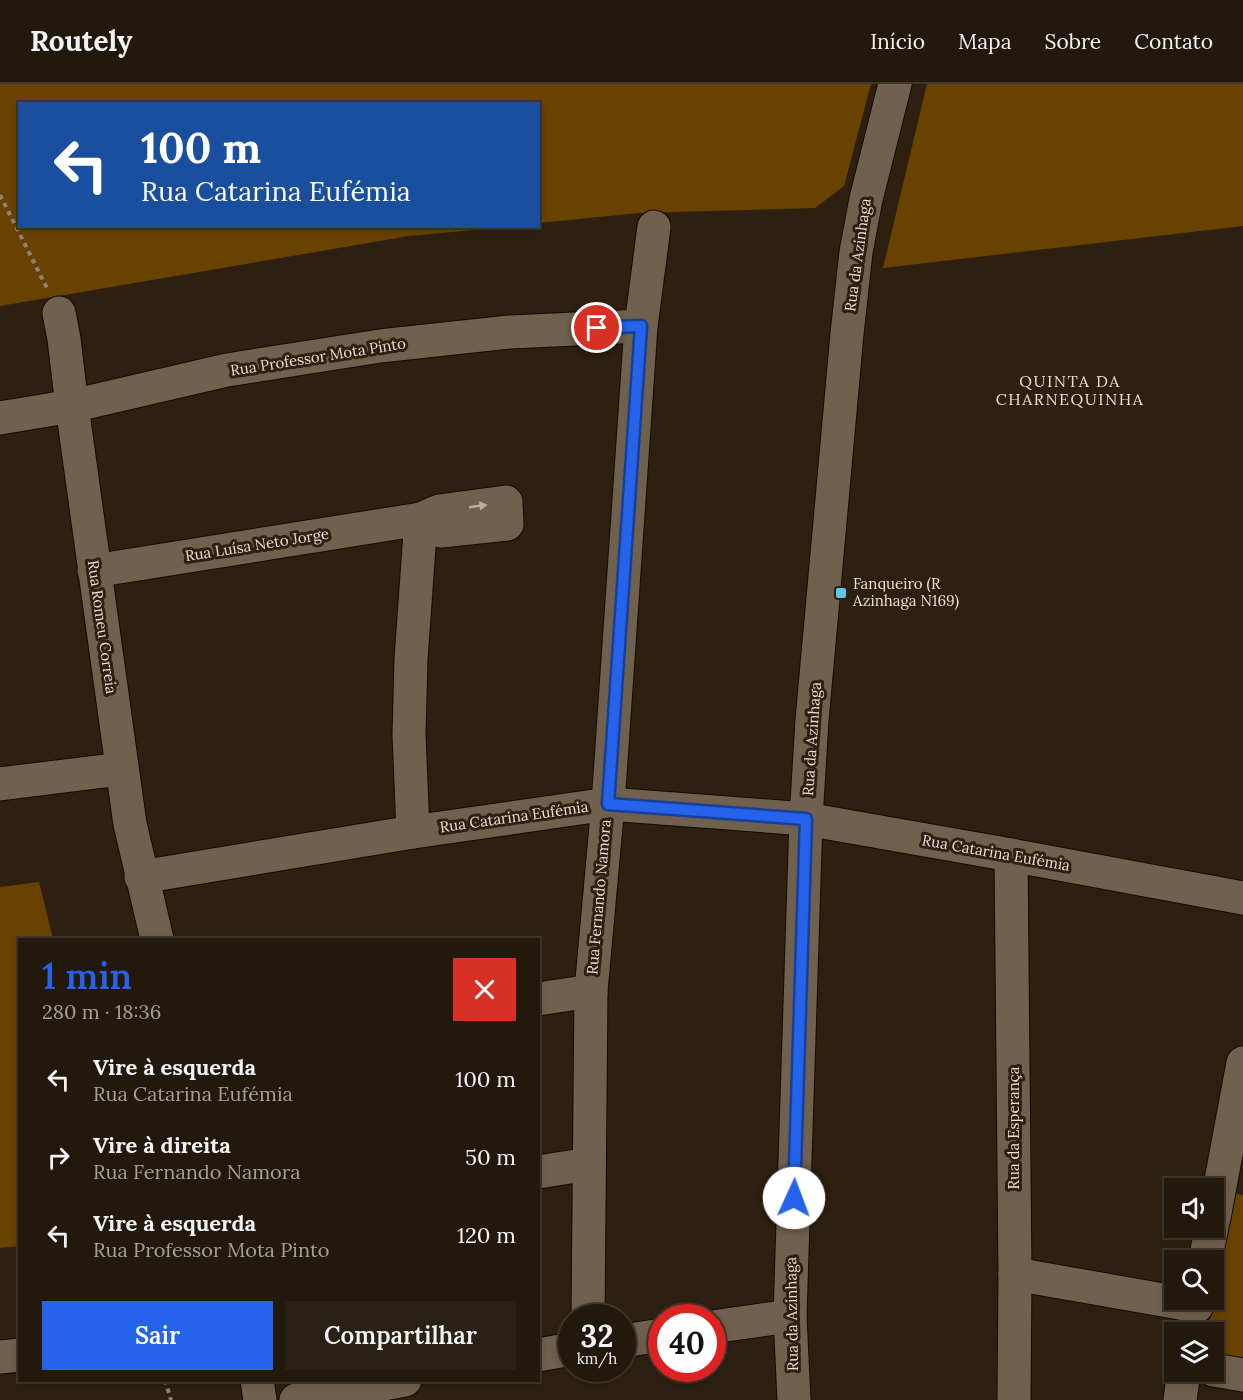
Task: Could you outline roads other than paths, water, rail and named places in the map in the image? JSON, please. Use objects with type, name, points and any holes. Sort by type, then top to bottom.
[{"type":"street","name":"Rua da Azinhaga","points":[[794,1400],[789,1316],[806,819],[813,708],[856,252],[866,199],[895,84]]},
{"type":"street","name":"Rua Fernando Namora","points":[[588,1304],[591,991],[608,804],[641,326],[654,227]]},
{"type":"street","name":"Rua Romeu Correia","points":[[59,313],[121,769],[141,877],[157,938]]},
{"type":"street","name":"Rua Professor Mota Pinto","points":[[0,418],[72,406],[227,370],[380,346],[510,332],[641,326]]},
{"type":"street","name":"Rua Luísa Neto Jorge","points":[[94,571],[421,519],[409,734],[413,832]]},
{"type":"street","points":[[0,784],[121,769]]},
{"type":"street","name":"Rua Catarina Eufémia","points":[[141,877],[413,832],[608,804],[806,819],[1243,898]]},
{"type":"street","name":"Rua da Esperança","points":[[1011,855],[1014,1400]]},
{"type":"street","points":[[540,999],[591,991]]},
{"type":"street","points":[[1224,1195],[1233,1174],[1243,1063]]},
{"type":"street","points":[[540,1172],[589,1164]]},
{"type":"street","points":[[1015,1274],[1195,1312]]},
{"type":"street","points":[[726,1326],[789,1316]]},
{"type":"street","points":[[540,1356],[558,1352]]},
{"type":"street","points":[[0,1357],[18,1355]]},
{"type":"street","points":[[1224,1372],[1243,1375]]},
{"type":"street","points":[[257,1382],[260,1400]]},
{"type":"street","points":[[296,1400],[394,1382]]},
{"type":"street","points":[[1179,1400],[1182,1382]]},
{"type":"place","name":"Fanqueiro (R Azinhaga N169)","points":[[841,593]]},
{"type":"district","name":"QUINTA DA CHARNEQUINHA","points":[[1070,390]]}]
